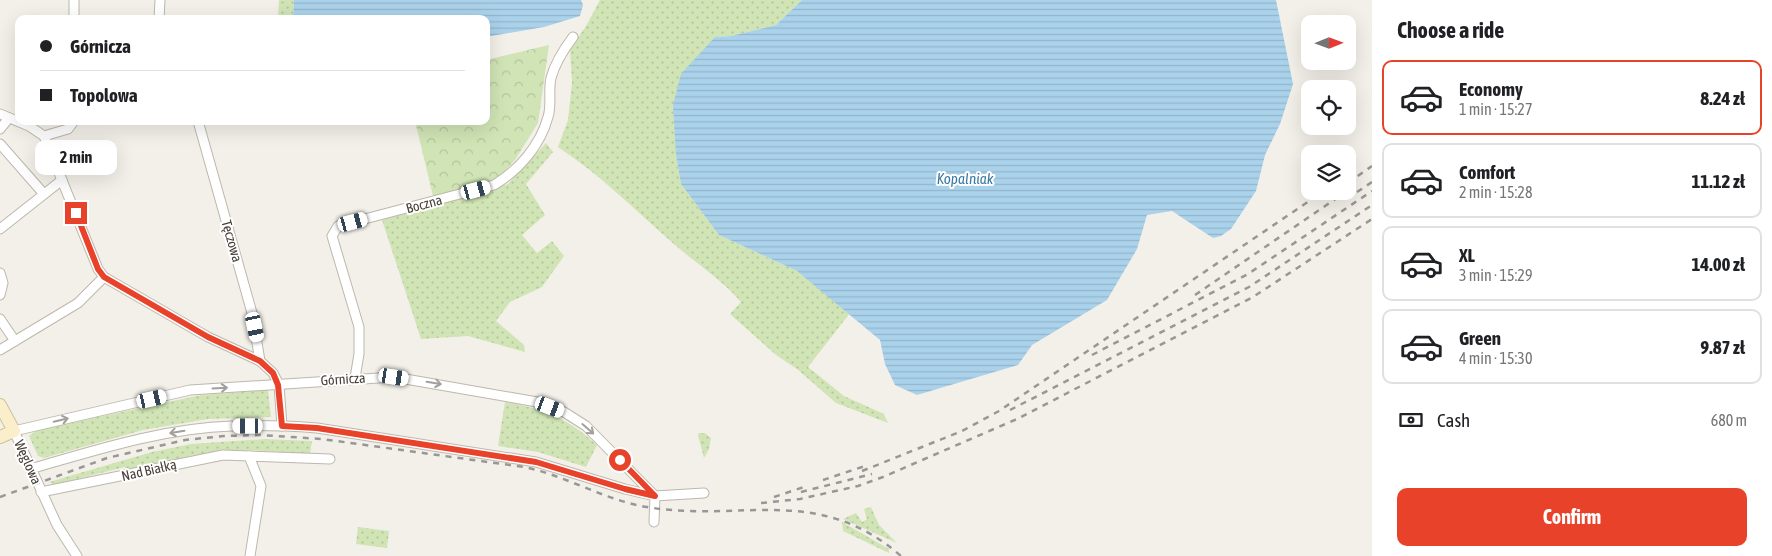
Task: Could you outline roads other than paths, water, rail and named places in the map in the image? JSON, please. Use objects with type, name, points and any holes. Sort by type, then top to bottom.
[{"type":"street","points":[[74,0],[74,15]]},
{"type":"street","points":[[159,15],[160,0]]},
{"type":"street","name":"Boczna","points":[[355,378],[359,354],[359,327],[332,236],[334,230],[338,226],[494,185],[513,174],[529,154],[543,131],[549,116],[551,78],[564,49],[573,38]]},
{"type":"street","points":[[0,114],[15,120]]},
{"type":"street","points":[[0,129],[9,118]]},
{"type":"street","points":[[26,125],[44,136],[98,269],[104,277],[208,337],[260,361],[273,373],[278,385],[282,426]]},
{"type":"street","points":[[44,136],[68,129],[71,125]]},
{"type":"street","name":"Tęczowa","points":[[199,125],[252,313],[260,361]]},
{"type":"street","points":[[0,144],[44,194]]},
{"type":"street","points":[[0,229],[62,180]]},
{"type":"street","points":[[0,274],[3,283],[0,295]]},
{"type":"street","points":[[0,350],[78,303],[104,277]]},
{"type":"street","points":[[0,319],[15,341]]},
{"type":"street","name":"Górnicza","points":[[0,437],[14,431],[190,390],[394,377],[466,388],[537,402],[564,412],[586,426],[655,496]]},
{"type":"street","name":"Węglowa","points":[[0,405],[42,492]]},
{"type":"street","points":[[30,469],[176,432],[231,426],[282,426],[317,428],[536,462],[625,489],[655,496],[704,493]]},
{"type":"street","name":"Nad Białką","points":[[42,492],[223,455],[330,459]]},
{"type":"street","points":[[249,456],[261,486],[250,556]]},
{"type":"street","points":[[42,492],[57,525],[77,556]]},
{"type":"street","points":[[654,522],[655,496]]},
{"type":"water","points":[[294,0],[581,0],[583,5],[580,16],[544,27],[490,36],[490,15],[293,15]]},
{"type":"water","name":"Kopalniak","points":[[802,0],[1276,0],[1293,84],[1280,124],[1265,155],[1256,191],[1231,229],[1221,236],[1213,238],[1172,211],[1147,215],[1137,249],[1107,300],[1032,345],[1018,365],[917,395],[895,385],[885,364],[880,340],[797,271],[719,235],[681,184],[676,155],[673,105],[681,74],[715,37],[731,36],[776,25]]},
{"type":"railway","points":[[1356,177],[1372,166]]},
{"type":"railway","points":[[1357,192],[1372,182]]},
{"type":"railway","points":[[1092,355],[1248,274],[1372,191]]},
{"type":"railway","points":[[862,471],[962,431],[999,411],[1311,200]]},
{"type":"railway","points":[[1195,295],[1334,200]]},
{"type":"railway","points":[[1010,410],[1249,287],[1372,205]]},
{"type":"railway","points":[[761,503],[800,499],[858,486],[1017,419],[1253,297],[1372,219]]},
{"type":"railway","points":[[0,497],[107,458],[185,440],[260,435],[322,439],[524,467],[555,476],[631,504],[647,507],[682,511],[778,510],[809,513],[839,520],[870,534],[901,556]]},
{"type":"railway","points":[[823,480],[868,465]]},
{"type":"railway","points":[[801,492],[872,474]]},
{"type":"railway","points":[[774,497],[807,486]]}]
